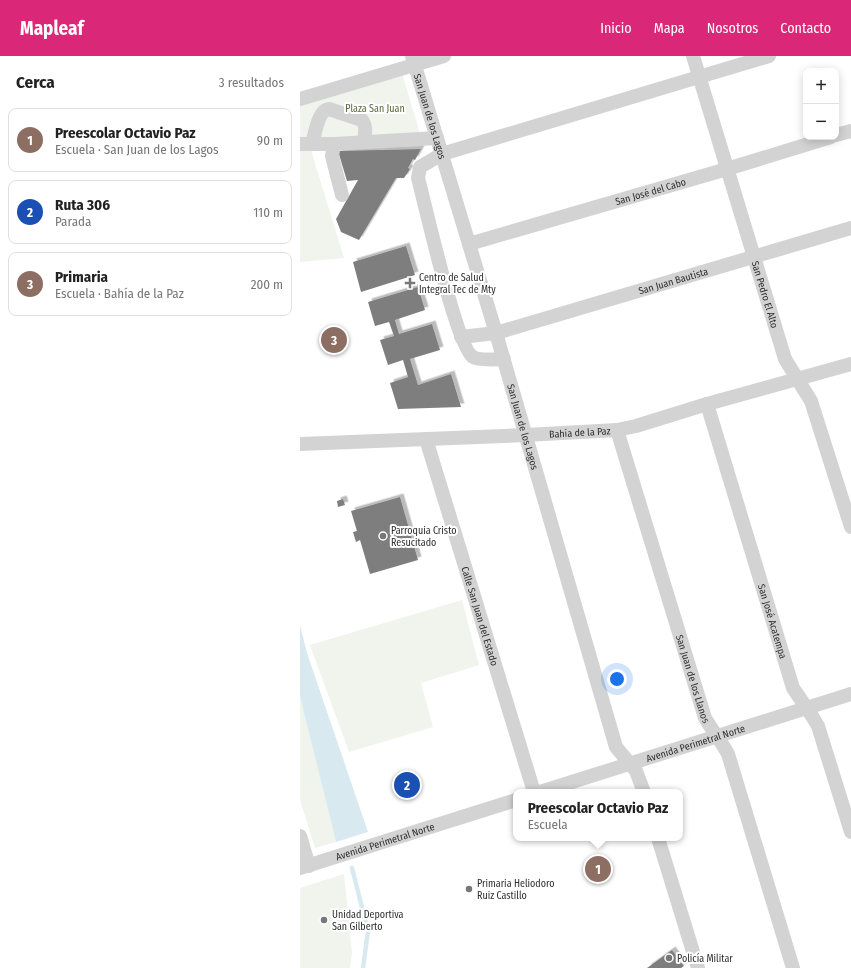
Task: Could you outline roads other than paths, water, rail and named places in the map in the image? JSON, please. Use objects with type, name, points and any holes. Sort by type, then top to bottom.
[{"type":"street","points":[[300,99],[414,60],[444,56]]},
{"type":"street","name":"San Pedro El Alto","points":[[693,56],[785,359],[811,401],[851,527]]},
{"type":"street","points":[[304,146],[364,142],[439,146],[700,77],[769,56]]},
{"type":"street","name":"San Juan de los Lagos","points":[[414,60],[504,359],[616,747],[636,771],[643,789]]},
{"type":"street","points":[[304,146],[321,114],[325,110],[329,109],[362,120],[366,129],[364,142]]},
{"type":"street","points":[[839,135],[851,131]]},
{"type":"street","name":"San José del Cabo","points":[[469,244],[821,140]]},
{"type":"street","points":[[334,144],[332,156],[342,195]]},
{"type":"street","points":[[439,146],[420,167],[418,178],[437,254],[461,337],[466,349],[474,358],[504,359]]},
{"type":"street","name":"San Juan Bautista","points":[[461,337],[496,334],[851,228]]},
{"type":"street","name":"Bahía de la Paz","points":[[300,444],[617,430],[636,426],[707,404],[851,364]]},
{"type":"street","name":"San José Acatempa","points":[[707,404],[793,688],[818,726],[851,832]]},
{"type":"street","name":"San Juan de los Llanos","points":[[617,430],[705,718],[728,754],[794,968]]},
{"type":"street","name":"Calle San Juan del Estado","points":[[426,439],[533,789]]},
{"type":"street","name":"Avenida Perimetral Norte","points":[[550,789],[851,694]]},
{"type":"street","name":"Avenida Perimetral Norte","points":[[304,867],[513,801]]},
{"type":"street","points":[[300,836],[304,867]]},
{"type":"street","points":[[659,841],[698,968]]},
{"type":"waterway","points":[[352,868],[368,931],[363,968]]},
{"type":"place","name":"Centro de Salud Integral Tec de Mty","points":[[410,283]]},
{"type":"place","name":"Primaria","points":[[334,340]]},
{"type":"place","name":"Parroquia Cristo Resucitado","points":[[383,536]]},
{"type":"place","name":"Ruta 306","points":[[407,785]]},
{"type":"place","name":"Preescolar Octavio Paz","points":[[598,869]]},
{"type":"place","name":"Primaria Heliodoro Ruiz Castillo","points":[[469,889]]},
{"type":"place","name":"Unidad Deportiva San Gilberto","points":[[324,920]]},
{"type":"place","name":"Policía Militar","points":[[669,958]]},
{"type":"park label","name":"Plaza San Juan","points":[[375,108]]}]
